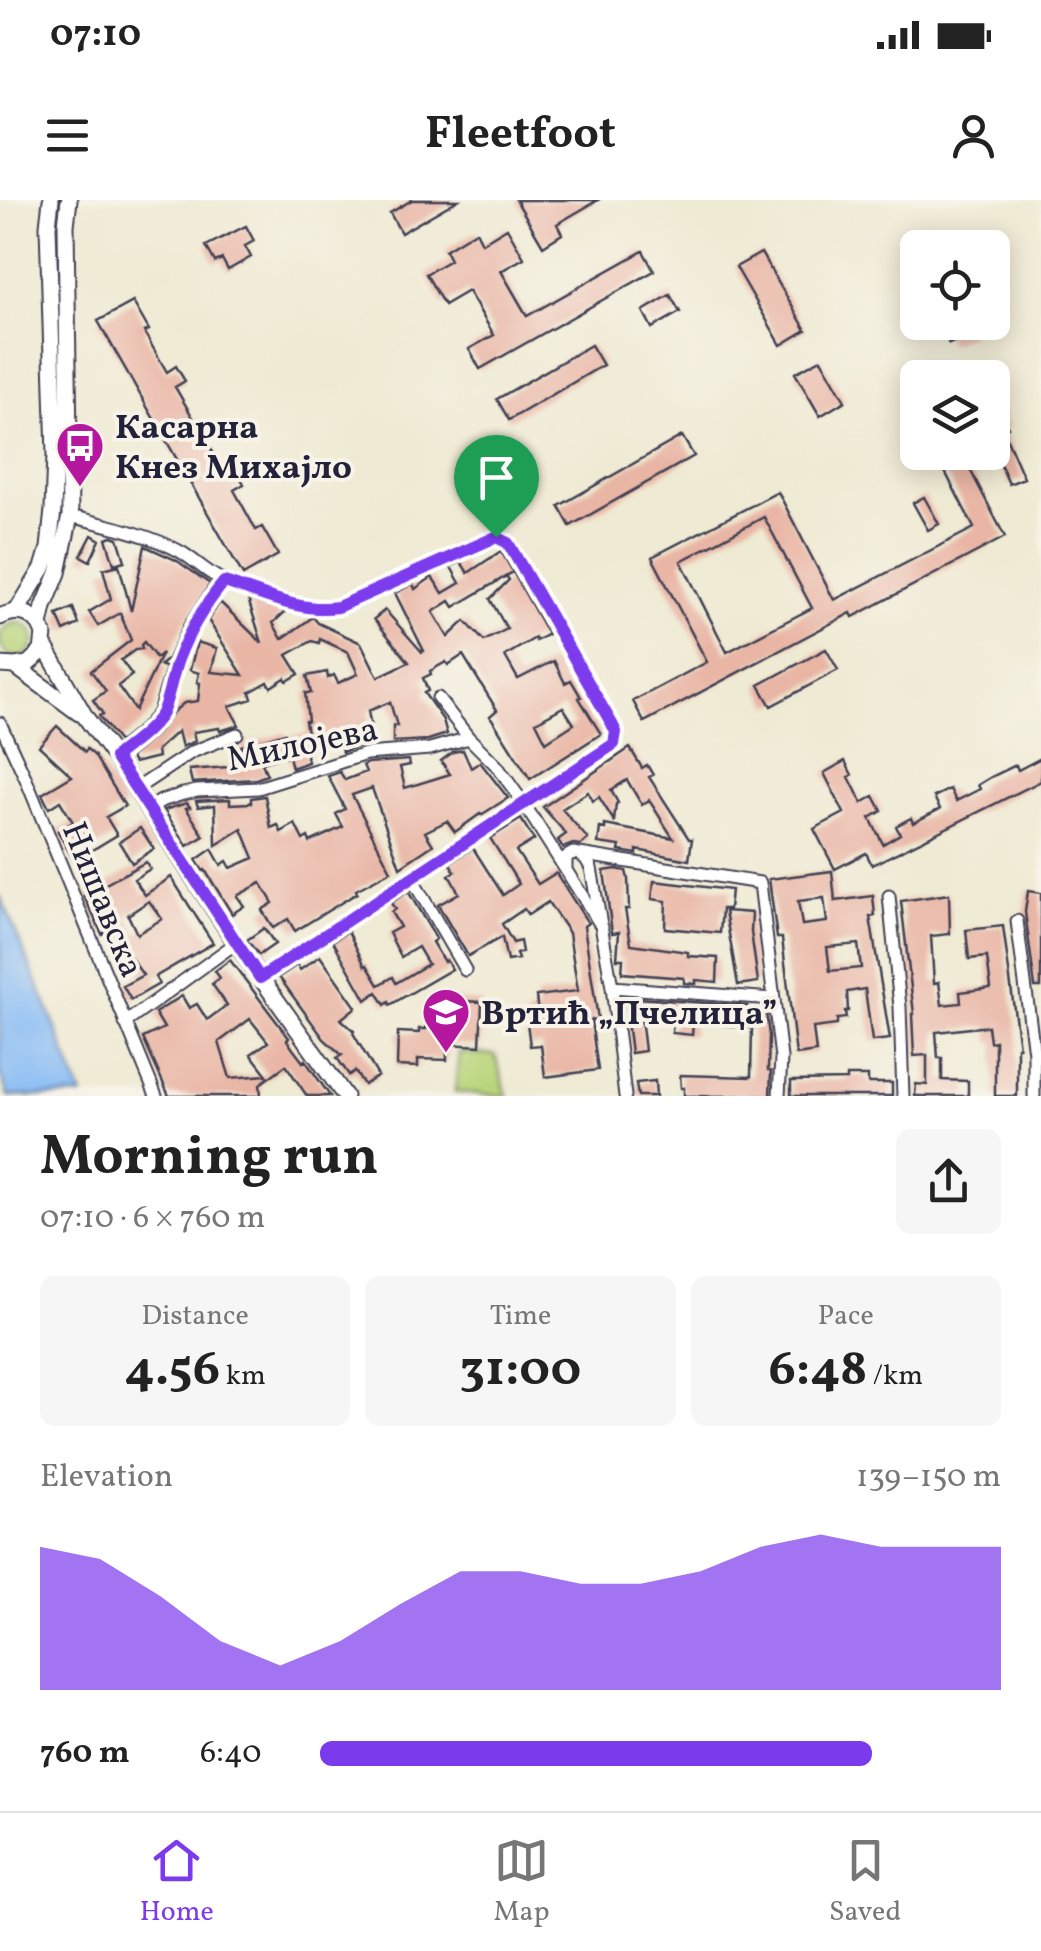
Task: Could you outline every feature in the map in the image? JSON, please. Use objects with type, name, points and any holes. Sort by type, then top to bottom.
[{"type":"main road","points":[[7,613],[43,568],[53,510],[48,226],[51,200]]},
{"type":"main road","points":[[40,625],[58,573],[70,516],[68,200]]},
{"type":"main road","points":[[7,613],[30,615],[40,625],[44,645],[86,718],[236,944],[345,1096]]},
{"type":"main road","points":[[6,664],[34,661],[44,645]]},
{"type":"main road","points":[[6,664],[86,718]]},
{"type":"street","points":[[70,516],[167,546],[224,582],[314,609],[338,607],[490,538],[505,540],[614,728],[614,744],[260,978]]},
{"type":"street","points":[[115,757],[165,710],[166,696],[189,634],[204,606],[224,582]]},
{"type":"street","points":[[438,698],[497,766],[602,927]]},
{"type":"street","name":"Нишавска","points":[[0,724],[156,1096]]},
{"type":"street","points":[[136,789],[192,752],[237,734]]},
{"type":"street","name":"Милојева","points":[[148,808],[183,794],[258,788],[366,754],[430,749],[469,738]]},
{"type":"street","points":[[566,868],[566,857],[573,853],[760,883],[782,1058],[780,1096]]},
{"type":"street","points":[[579,854],[592,868],[625,1096]]},
{"type":"street","points":[[411,877],[465,970]]},
{"type":"street","points":[[889,896],[900,1008],[903,1096]]},
{"type":"street","points":[[1017,921],[1038,1053],[1034,1096]]},
{"type":"street","points":[[126,1023],[236,944]]},
{"type":"street","points":[[612,987],[773,999]]},
{"type":"green space","points":[[17,623],[29,628],[34,640],[29,652],[17,657],[5,652],[0,640],[5,628]]},
{"type":"green space","points":[[459,1052],[495,1055],[507,1096],[455,1092]]},
{"type":"water","points":[[0,895],[82,1096],[8,1096],[0,1074]]},
{"type":"building","points":[[412,200],[458,200],[401,233],[390,213]]},
{"type":"building","points":[[516,200],[598,200],[557,224],[562,234],[543,246]]},
{"type":"building","points":[[246,226],[254,241],[245,246],[251,257],[228,270],[222,259],[215,262],[206,246]]},
{"type":"building","points":[[507,228],[524,258],[501,271],[527,316],[643,251],[654,271],[480,369],[469,349],[494,335],[468,291],[444,305],[426,274],[450,260],[445,250],[476,231],[482,243]]},
{"type":"building","points":[[761,253],[806,330],[781,345],[736,267]]},
{"type":"building","points":[[670,295],[680,312],[652,328],[643,311]]},
{"type":"building","points":[[133,302],[149,330],[144,332],[167,372],[176,366],[185,381],[175,387],[226,475],[236,469],[244,484],[234,490],[256,530],[262,527],[278,555],[243,575],[98,321]]},
{"type":"building","points":[[591,345],[603,365],[509,420],[497,399]]},
{"type":"building","points":[[821,359],[845,401],[820,416],[795,373]]},
{"type":"building","points":[[682,436],[694,456],[570,526],[559,506]]},
{"type":"building","points":[[1010,446],[1024,478],[1009,484],[1003,470],[1010,470]]},
{"type":"building","points":[[944,470],[970,470],[1005,537],[644,722],[633,701],[707,662],[652,557],[778,492],[834,600],[974,528]],"holes":[[[764,517],[812,608],[727,652],[681,561]]]},
{"type":"building","points":[[924,497],[939,524],[928,530],[913,503]]},
{"type":"building","points":[[92,535],[100,540],[90,561],[81,556]]},
{"type":"building","points":[[106,538],[118,538],[125,561],[114,564]]},
{"type":"building","points":[[145,546],[176,560],[210,584],[183,625],[168,659],[160,665],[166,668],[153,710],[119,742],[99,716],[103,714],[93,700],[106,691],[91,671],[131,640],[120,613],[98,626],[89,612],[111,599],[103,569],[119,565],[131,611]],"holes":[[[144,642],[156,658],[162,653],[135,710],[118,686],[132,675],[121,660],[142,649]]]},
{"type":"building","points":[[501,551],[548,634],[505,656],[518,679],[554,661],[565,683],[571,680],[601,734],[530,779],[490,716],[497,710],[463,655],[423,678],[428,691],[424,693],[443,720],[447,734],[428,740],[393,742],[393,726],[397,726],[390,702],[368,711],[372,733],[354,737],[356,747],[342,752],[340,740],[304,745],[308,762],[292,768],[289,756],[284,756],[262,763],[267,775],[256,779],[192,783],[189,770],[229,769],[246,762],[241,746],[285,733],[287,738],[307,733],[305,693],[311,693],[307,676],[327,672],[328,678],[334,675],[338,683],[358,674],[348,652],[320,639],[319,643],[312,641],[287,655],[299,674],[271,687],[268,682],[250,692],[252,699],[229,706],[239,725],[220,731],[219,728],[193,732],[195,741],[182,747],[178,731],[157,750],[158,757],[134,763],[130,757],[158,733],[173,712],[184,703],[198,701],[199,673],[190,670],[197,642],[217,648],[211,672],[243,675],[208,620],[220,602],[262,643],[248,599],[286,611],[273,623],[282,639],[313,617],[361,643],[378,677],[409,662],[374,619],[385,610],[424,651],[395,593],[413,584],[415,589],[432,577],[443,593],[460,583],[451,567],[461,562],[468,573]],"holes":[[[506,576],[509,580],[490,599],[507,629],[484,641],[465,621],[448,637],[433,612],[450,601],[454,607]],[[563,707],[574,724],[546,742],[536,722]]]},
{"type":"building","points":[[73,608],[79,624],[64,631],[57,615]]},
{"type":"building","points":[[826,649],[838,670],[771,706],[759,685]]},
{"type":"building","points":[[57,726],[85,752],[87,749],[94,755],[125,806],[106,817],[117,835],[74,861],[58,831],[73,822],[60,801],[49,808],[42,794],[72,776],[39,746]]},
{"type":"building","points":[[630,748],[642,768],[647,765],[653,775],[649,777],[692,839],[689,860],[637,850],[637,854],[619,851],[620,846],[598,843],[600,828],[605,829],[605,825],[673,838],[649,800],[642,805],[627,780],[611,790],[618,803],[614,821],[599,797],[593,801],[588,792],[562,809],[588,839],[581,845],[563,848],[558,840],[566,834],[543,807]]},
{"type":"building","points":[[463,750],[471,768],[480,762],[508,798],[455,832],[447,821],[425,832],[433,845],[400,867],[372,788],[352,795],[391,871],[295,931],[288,919],[273,928],[262,910],[273,903],[261,883],[237,896],[244,906],[232,914],[196,860],[212,849],[221,865],[227,861],[231,868],[254,858],[242,829],[216,845],[215,805],[198,807],[196,801],[230,799],[230,804],[251,803],[251,798],[265,796],[271,828],[278,825],[281,832],[295,824],[303,840],[308,837],[310,842],[343,827],[336,814],[345,809],[328,776],[340,772],[345,780],[366,772],[363,765],[368,763],[409,760],[410,765],[400,767],[405,788],[450,774],[441,761]]},
{"type":"building","points":[[1041,758],[1041,781],[872,865],[866,853],[835,869],[814,829],[844,813],[824,773],[845,761],[862,803],[874,796],[882,811],[870,818],[883,844],[900,834],[896,826],[911,818],[913,823],[940,809],[934,797],[950,789],[956,801],[980,789],[978,785],[991,777],[1016,765],[1018,770]]},
{"type":"building","points":[[187,803],[190,807],[186,808],[204,836],[187,846],[164,810]]},
{"type":"building","points":[[521,819],[534,840],[516,851],[538,884],[556,873],[588,923],[584,926],[598,1019],[591,1020],[598,1070],[545,1077],[541,1045],[530,1046],[526,1015],[538,1013],[536,996],[578,991],[569,933],[548,902],[528,915],[524,909],[502,924],[513,943],[520,941],[522,952],[516,954],[518,959],[507,961],[502,937],[468,956],[438,905],[459,893],[449,875],[455,872],[450,863],[473,848],[503,895],[519,884],[490,838]]},
{"type":"building","points":[[140,828],[154,849],[132,863],[119,842]]},
{"type":"building","points":[[146,862],[150,869],[134,879],[145,895],[171,877],[213,943],[155,977],[159,984],[131,1000],[123,986],[143,975],[114,927],[102,934],[84,896]],"holes":[[[149,901],[162,919],[137,934],[128,915]]]},
{"type":"building","points":[[604,871],[626,871],[628,879],[629,909],[625,909],[631,944],[718,958],[717,982],[684,983],[684,978],[622,973],[623,959],[617,959],[619,932],[612,933]]},
{"type":"building","points":[[832,871],[835,901],[873,896],[875,916],[870,917],[890,1039],[872,1041],[865,989],[847,992],[846,1018],[837,1019],[837,1025],[813,1028],[816,1052],[796,1055],[782,938],[777,938],[769,879]],"holes":[[[824,898],[827,922],[802,925],[798,901]],[[858,944],[861,968],[830,971],[827,947]]]},
{"type":"building","points":[[654,881],[731,890],[729,909],[722,909],[720,933],[665,928],[666,901],[652,899]]},
{"type":"building","points":[[408,891],[436,939],[432,942],[452,969],[390,1005],[385,1005],[377,992],[366,1000],[333,941],[348,931],[379,985],[393,977],[396,983],[428,964],[418,947],[401,957],[389,933],[400,927],[391,912],[395,909],[391,903]]},
{"type":"building","points":[[1028,891],[1041,893],[1041,987],[1035,987],[1025,912]]},
{"type":"building","points":[[949,894],[950,934],[931,936],[934,983],[939,982],[942,1005],[961,1003],[960,992],[991,988],[987,957],[969,959],[966,930],[1003,926],[1019,1047],[1017,1096],[995,1096],[995,1041],[990,1042],[988,1026],[936,1032],[942,1080],[968,1081],[968,1096],[915,1096],[916,1084],[927,1085],[927,1055],[914,1056],[914,1014],[901,901]]},
{"type":"building","points":[[725,911],[752,913],[758,982],[738,985]]},
{"type":"building","points":[[264,928],[275,944],[259,955],[247,940]]},
{"type":"building","points":[[320,956],[356,1007],[341,1019],[354,1031],[378,1076],[364,1085],[355,1071],[349,1075],[337,1058],[342,1055],[324,1039],[279,977],[297,965],[300,970]]},
{"type":"building","points":[[230,960],[330,1096],[307,1096],[286,1065],[260,1084],[261,1096],[169,1096],[143,1038],[164,1028],[155,1013],[182,996],[189,1008],[197,1004],[207,1020],[227,1005],[212,984],[220,978],[215,971]],"holes":[[[250,1019],[268,1042],[251,1054],[267,1075],[230,1078],[219,1042]]]},
{"type":"building","points":[[624,997],[747,1006],[746,1012],[766,1013],[770,1096],[684,1096],[680,1075],[751,1077],[752,1028],[693,1022],[692,1035],[672,1033],[673,1018],[641,1017],[645,1051],[631,1053]]},
{"type":"building","points":[[428,999],[482,1002],[480,1046],[447,1044],[447,1060],[418,1059],[418,1067],[397,1066],[398,1032],[419,1033],[419,1029],[426,1029]]},
{"type":"building","points":[[847,1076],[868,1076],[868,1083],[892,1083],[892,1096],[791,1096],[791,1081],[847,1080]]},
{"type":"building","points":[[655,1081],[656,1096],[638,1096],[636,1083]]},
{"type":"place","name":"Касарна Кнез Михајло","points":[[80,488]]},
{"type":"place","name":"Вртић „Пчелица”","points":[[446,1054]]},
{"type":"route","points":[[496,537],[508,543],[612,724],[616,732],[614,744],[260,978],[115,757],[165,710],[178,658],[189,634],[204,606],[224,582],[300,606],[338,607],[496,537]]}]
